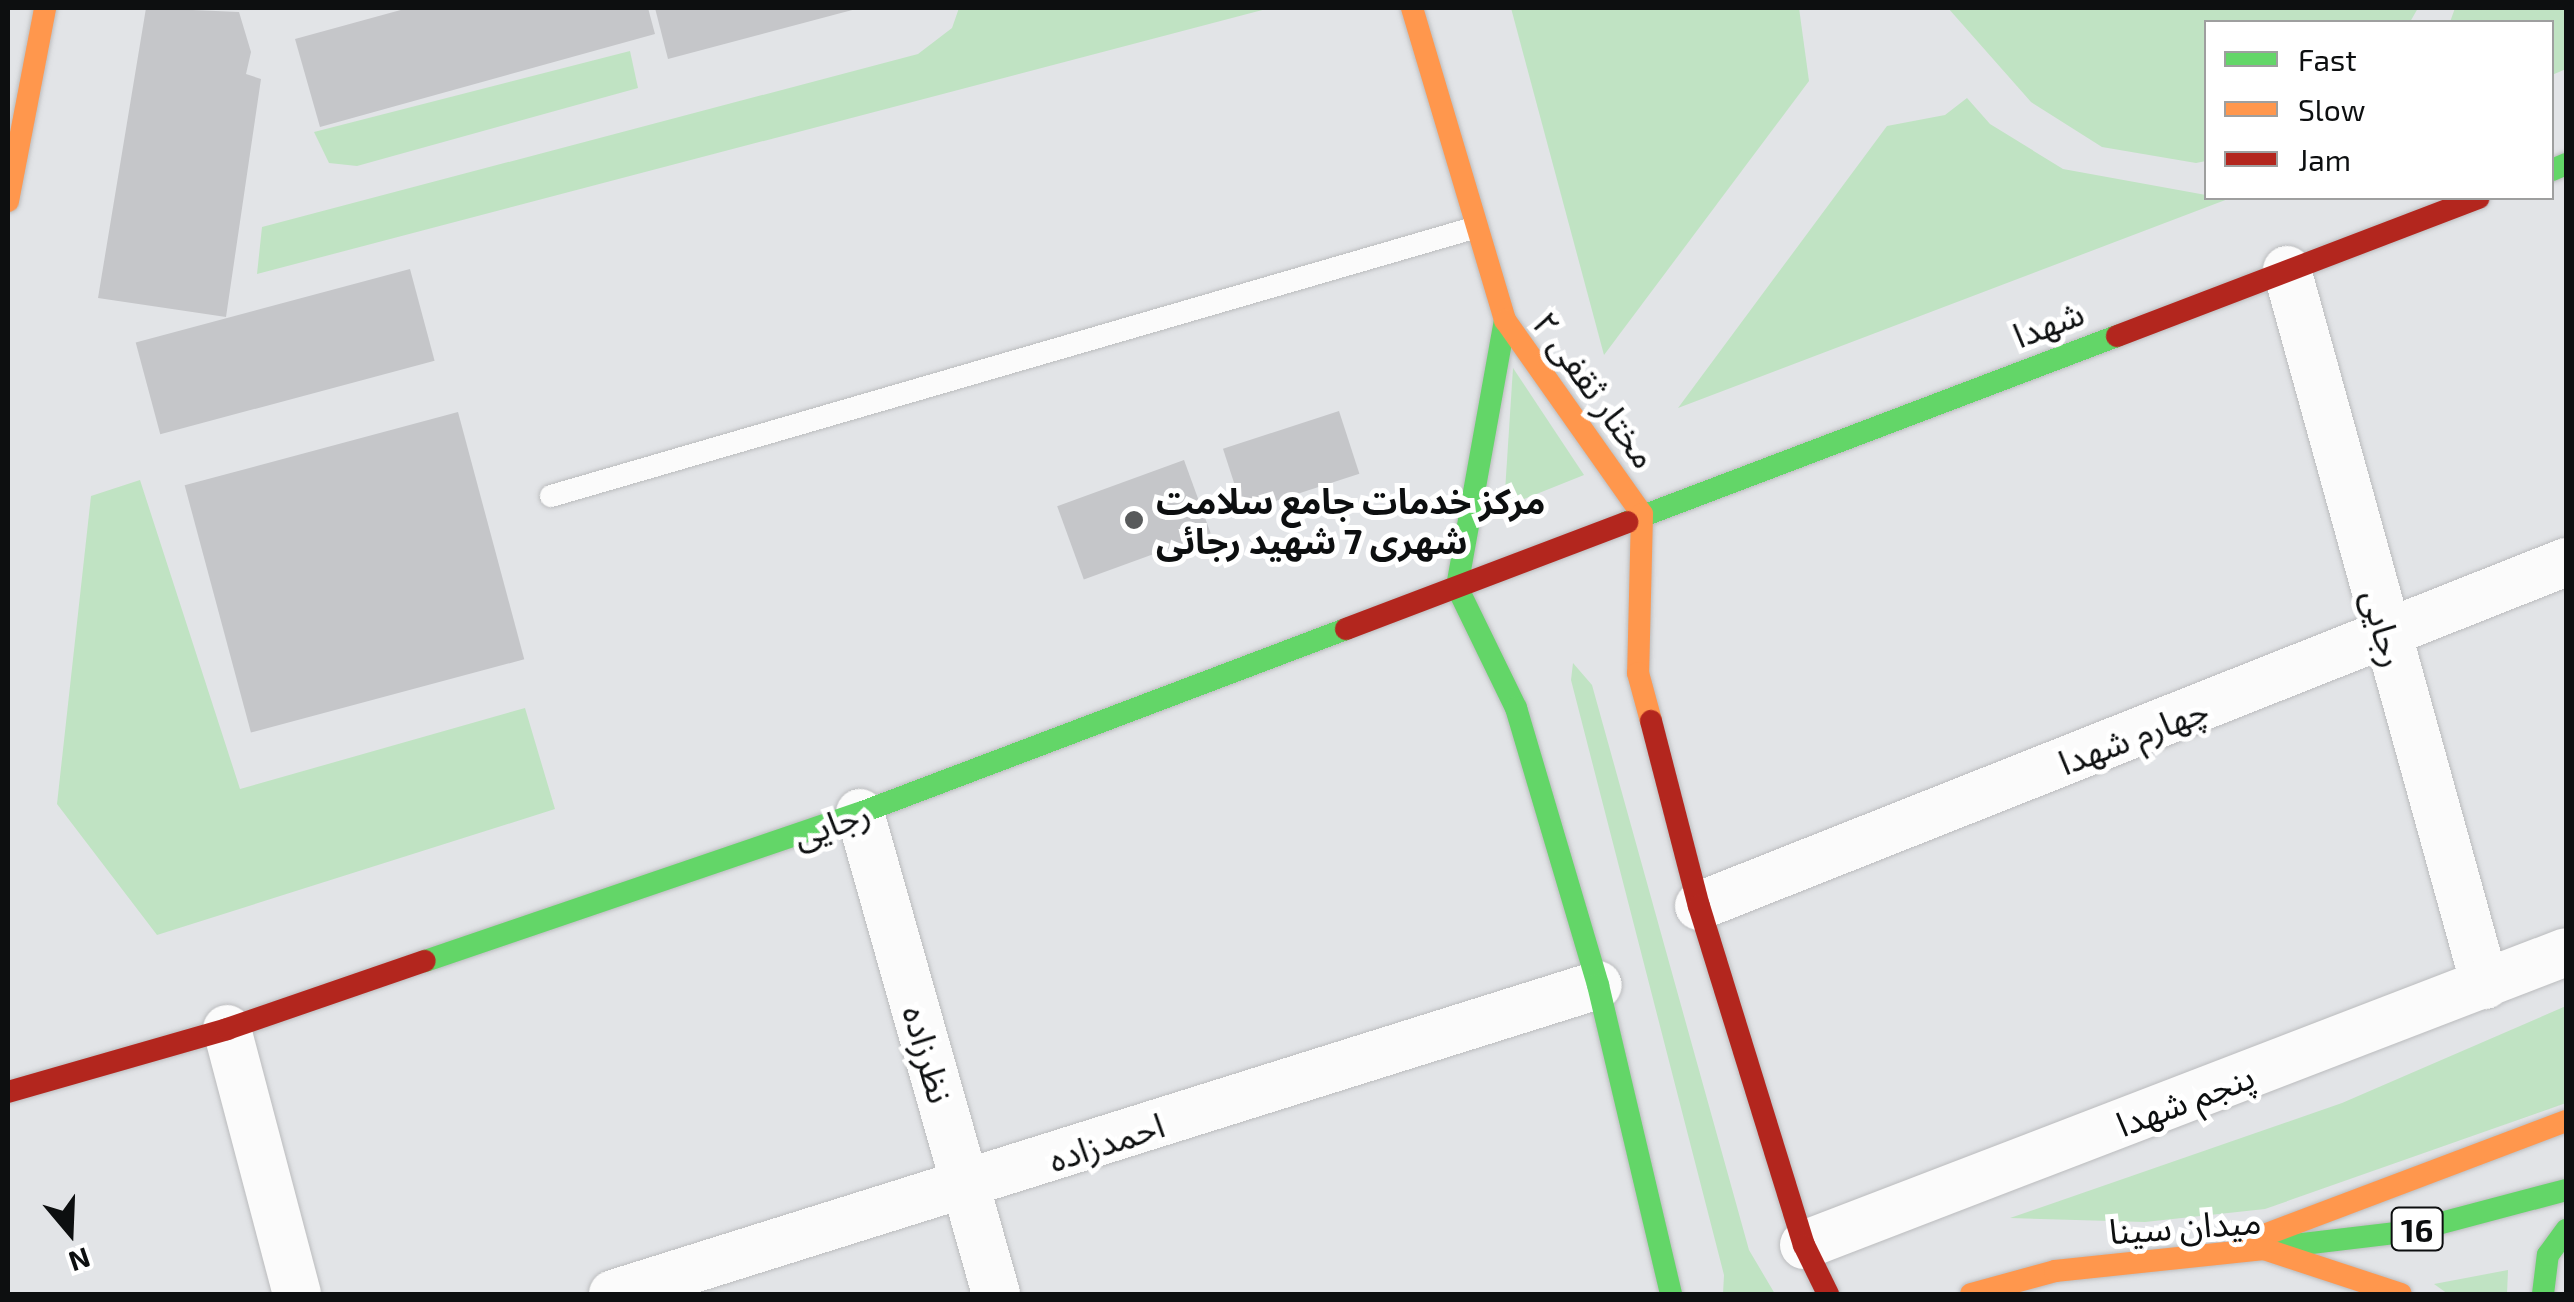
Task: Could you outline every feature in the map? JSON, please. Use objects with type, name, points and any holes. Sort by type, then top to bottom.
[{"type":"main road","points":[[8,201],[45,8]]},
{"type":"main road","points":[[1412,8],[1504,320]]},
{"type":"main road","name":"شهدا","points":[[1642,514],[2474,200]]},
{"type":"main road","name":"مختار ثقفی ۲","points":[[1504,320],[1642,514],[1638,673],[1698,906],[1804,1245],[1828,1294]]},
{"type":"main road","name":"مختار ثقفی ۲","points":[[1457,587],[1504,320]]},
{"type":"main road","name":"رجایی","points":[[8,1092],[227,1029],[860,814],[1642,514]]},
{"type":"main road","points":[[1457,587],[1516,708],[1598,985],[1671,1294]]},
{"type":"main road","points":[[2211,1254],[2566,1122]]},
{"type":"main road","name":"16","points":[[2264,1249],[2411,1230],[2566,1190]]},
{"type":"main road","points":[[2543,1294],[2548,1255],[2566,1230]]},
{"type":"main road","name":"میدان سینا","points":[[1970,1294],[2055,1271],[2264,1249],[2400,1294]]},
{"type":"street","name":"رجایی","points":[[2287,270],[2485,985]]},
{"type":"street","name":"چهارم شهدا","points":[[1698,906],[2566,562]]},
{"type":"street","name":"نظرزاده","points":[[860,814],[996,1294]]},
{"type":"street","name":"پنجم شهدا","points":[[1804,1245],[2566,952]]},
{"type":"street","name":"احمدزاده","points":[[613,1294],[1598,985]]},
{"type":"street","points":[[227,1029],[297,1294]]},
{"type":"lane","points":[[552,496],[1477,228]]},
{"type":"green space","points":[[959,8],[1270,8],[257,274],[262,227],[918,54],[952,28]]},
{"type":"green space","points":[[1511,8],[1799,8],[1809,81],[1604,355]]},
{"type":"green space","points":[[1948,8],[2418,8],[2411,20],[2204,20],[2204,161],[2102,147],[2031,102]]},
{"type":"green space","points":[[2455,8],[2566,8],[2566,69],[2554,74],[2554,20],[2451,20]]},
{"type":"green space","points":[[630,51],[638,88],[357,166],[329,163],[314,132]]},
{"type":"green space","points":[[1967,98],[1990,124],[2063,169],[2204,195],[2204,200],[2225,200],[1678,408],[1887,126],[1945,115]]},
{"type":"green space","points":[[1513,368],[1584,475],[1504,507]]},
{"type":"green space","points":[[140,480],[240,789],[525,708],[555,809],[157,935],[57,804],[91,496]]},
{"type":"green space","points":[[1573,663],[1592,685],[1749,1250],[1775,1294],[1723,1294],[1724,1275],[1571,680]]},
{"type":"green space","points":[[2566,1006],[2566,1103],[2265,1209],[2145,1222],[2010,1218],[2342,1103]]},
{"type":"green space","points":[[2508,1270],[2507,1294],[2448,1294],[2434,1284]]},
{"type":"building","points":[[146,8],[239,12],[251,52],[246,74],[261,79],[226,317],[98,298]]},
{"type":"building","points":[[408,8],[648,8],[655,34],[320,127],[295,39]]},
{"type":"building","points":[[655,8],[856,8],[856,9],[668,59]]},
{"type":"building","points":[[410,269],[435,361],[160,434],[136,343]]},
{"type":"building","points":[[1339,411],[1359,474],[1243,511],[1223,449]]},
{"type":"building","points":[[458,412],[524,659],[251,733],[185,485]]},
{"type":"building","name":"مرکز خدمات جامع سلامت شهری 7 شهید رجائی","points":[[1184,460],[1211,533],[1084,579],[1057,506]]},
{"type":"traffic: fast","points":[[2554,169],[2566,164]]},
{"type":"traffic: fast","points":[[1505,320],[1457,587],[1516,708],[1598,985],[1671,1294]]},
{"type":"traffic: fast","points":[[1627,522],[2117,336]]},
{"type":"traffic: fast","points":[[425,961],[860,813],[1346,629]]},
{"type":"traffic: fast","points":[[2286,1246],[2411,1231],[2566,1190]]},
{"type":"traffic: fast","points":[[2543,1294],[2548,1255],[2566,1230]]},
{"type":"traffic: slow","points":[[8,201],[45,8]]},
{"type":"traffic: slow","points":[[1412,8],[1505,320],[1642,514],[1638,673],[1651,721]]},
{"type":"traffic: slow","points":[[2251,1240],[2566,1121]]},
{"type":"traffic: slow","points":[[1971,1294],[2055,1271],[2264,1249],[2401,1294]]},
{"type":"traffic: jam","points":[[2117,336],[2474,200]]},
{"type":"traffic: jam","points":[[1346,629],[1627,522]]},
{"type":"traffic: jam","points":[[1651,721],[1699,906],[1804,1245],[1828,1294]]},
{"type":"traffic: jam","points":[[8,1092],[227,1029],[425,961]]},
{"type":"place","name":"مرکز خدمات جامع سلامت شهری 7 شهید رجائی","points":[[1134,520]]}]
